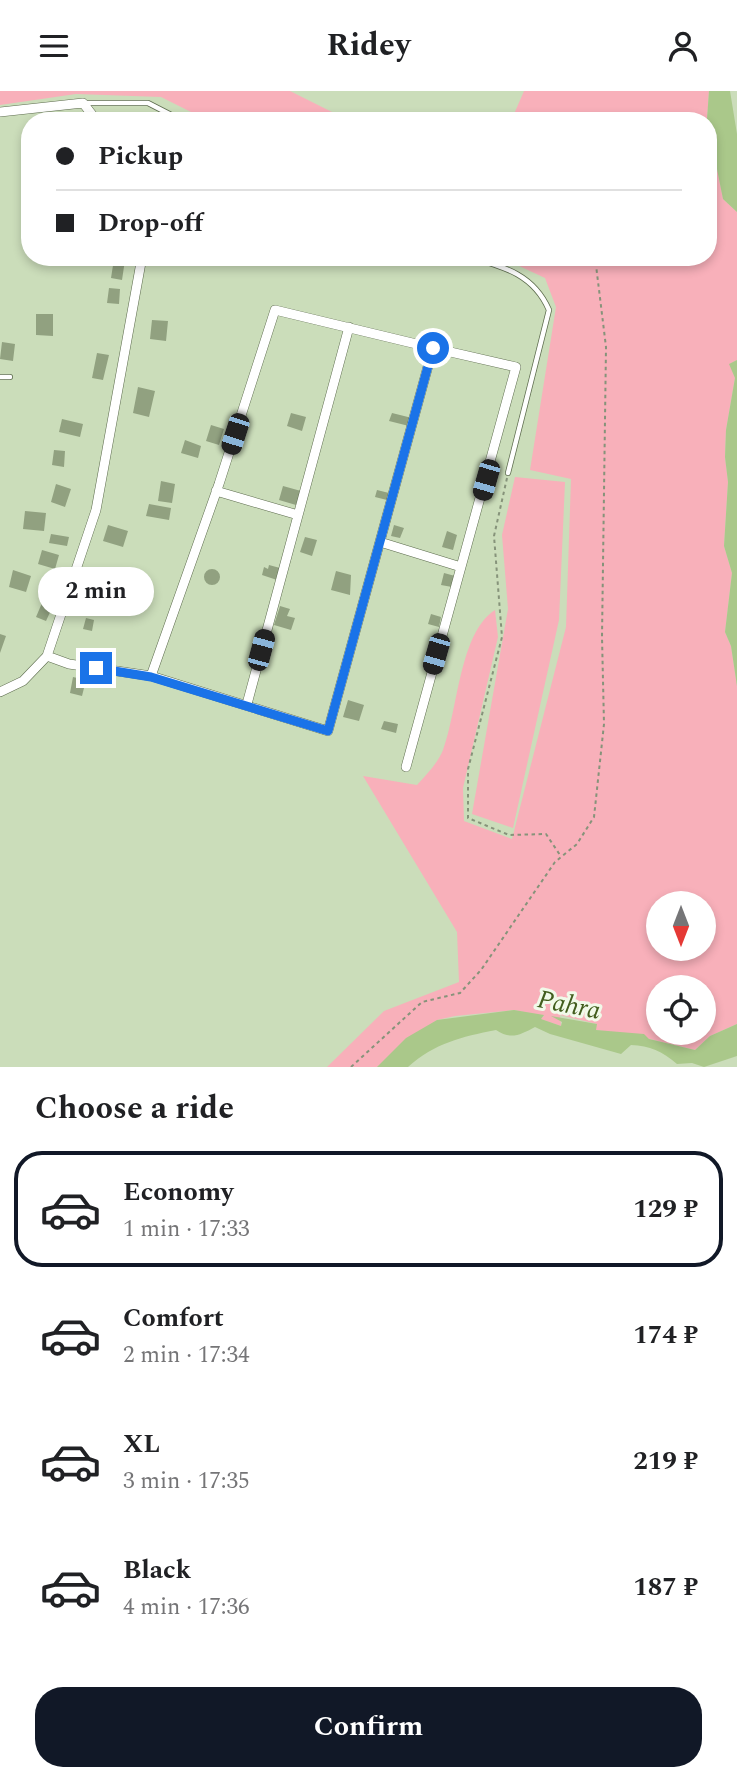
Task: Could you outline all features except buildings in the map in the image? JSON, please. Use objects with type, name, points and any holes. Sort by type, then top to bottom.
[{"type":"street","points":[[0,112],[82,103],[90,112]]},
{"type":"street","points":[[0,692],[23,681],[47,656],[96,510],[140,266]]},
{"type":"street","points":[[151,677],[275,310],[516,367],[406,767]]},
{"type":"street","points":[[247,703],[349,327]]},
{"type":"street","points":[[47,656],[69,664],[151,677],[247,703],[328,731],[433,348]]},
{"type":"street","points":[[216,491],[298,515]]},
{"type":"street","points":[[380,542],[461,567]]},
{"type":"lane","points":[[82,103],[148,103],[166,112]]},
{"type":"lane","points":[[500,266],[533,283],[542,293],[549,310],[508,474]]},
{"type":"lane","points":[[0,377],[10,377]]},
{"type":"path","points":[[351,1067],[422,1002],[460,993],[481,970],[561,857],[577,844],[594,817],[604,724],[602,637],[606,347],[595,266]]},
{"type":"path","points":[[508,474],[494,536],[502,637],[468,769],[468,818],[509,835],[546,834],[561,857]]},
{"type":"shaded area","points":[[0,91],[290,91],[332,112],[191,112],[161,97],[76,94],[0,105]]},
{"type":"shaded area","points":[[524,91],[709,91],[708,112],[515,112]]},
{"type":"shaded area","points":[[709,91],[730,91],[737,134],[737,212],[723,199],[717,169],[717,112],[708,112]]},
{"type":"shaded area","points":[[717,168],[723,199],[737,212],[737,360],[730,364],[735,378],[726,430],[728,482],[724,546],[732,573],[725,632],[731,646],[737,686],[737,1024],[716,1033],[716,975],[646,975],[646,1038],[595,1030],[597,1024],[560,1015],[561,1026],[540,1019],[544,1016],[514,1010],[437,1020],[377,1067],[327,1067],[384,1011],[459,982],[457,932],[363,776],[417,785],[432,769],[443,750],[461,674],[474,636],[483,621],[495,610],[498,637],[463,788],[464,821],[512,839],[566,627],[571,479],[530,470],[556,307],[545,278],[519,266],[717,266]]},
{"type":"shaded area","points":[[737,360],[737,686],[731,646],[725,632],[732,573],[724,546],[728,482],[726,430],[735,378],[729,364]]},
{"type":"shaded area","points":[[515,477],[565,482],[559,620],[513,828],[472,814],[508,609],[502,535]]},
{"type":"shaded area","points":[[514,1010],[544,1015],[541,1019],[561,1026],[562,1022],[551,1016],[597,1024],[596,1030],[644,1034],[646,1045],[674,1045],[695,1050],[700,1045],[716,1045],[716,1033],[737,1024],[737,1056],[704,1067],[692,1063],[677,1064],[650,1048],[631,1045],[621,1054],[550,1034],[535,1027],[516,1035],[506,1035],[496,1030],[460,1038],[428,1052],[408,1067],[377,1067],[406,1038],[437,1020]]},
{"type":"shaded area","points":[[674,1045],[700,1045],[695,1050]]},
{"type":"route","points":[[96,668],[151,677],[247,703],[328,731],[433,348]]},
{"type":"water label","name":"Pahra","points":[[569,1005]]}]
